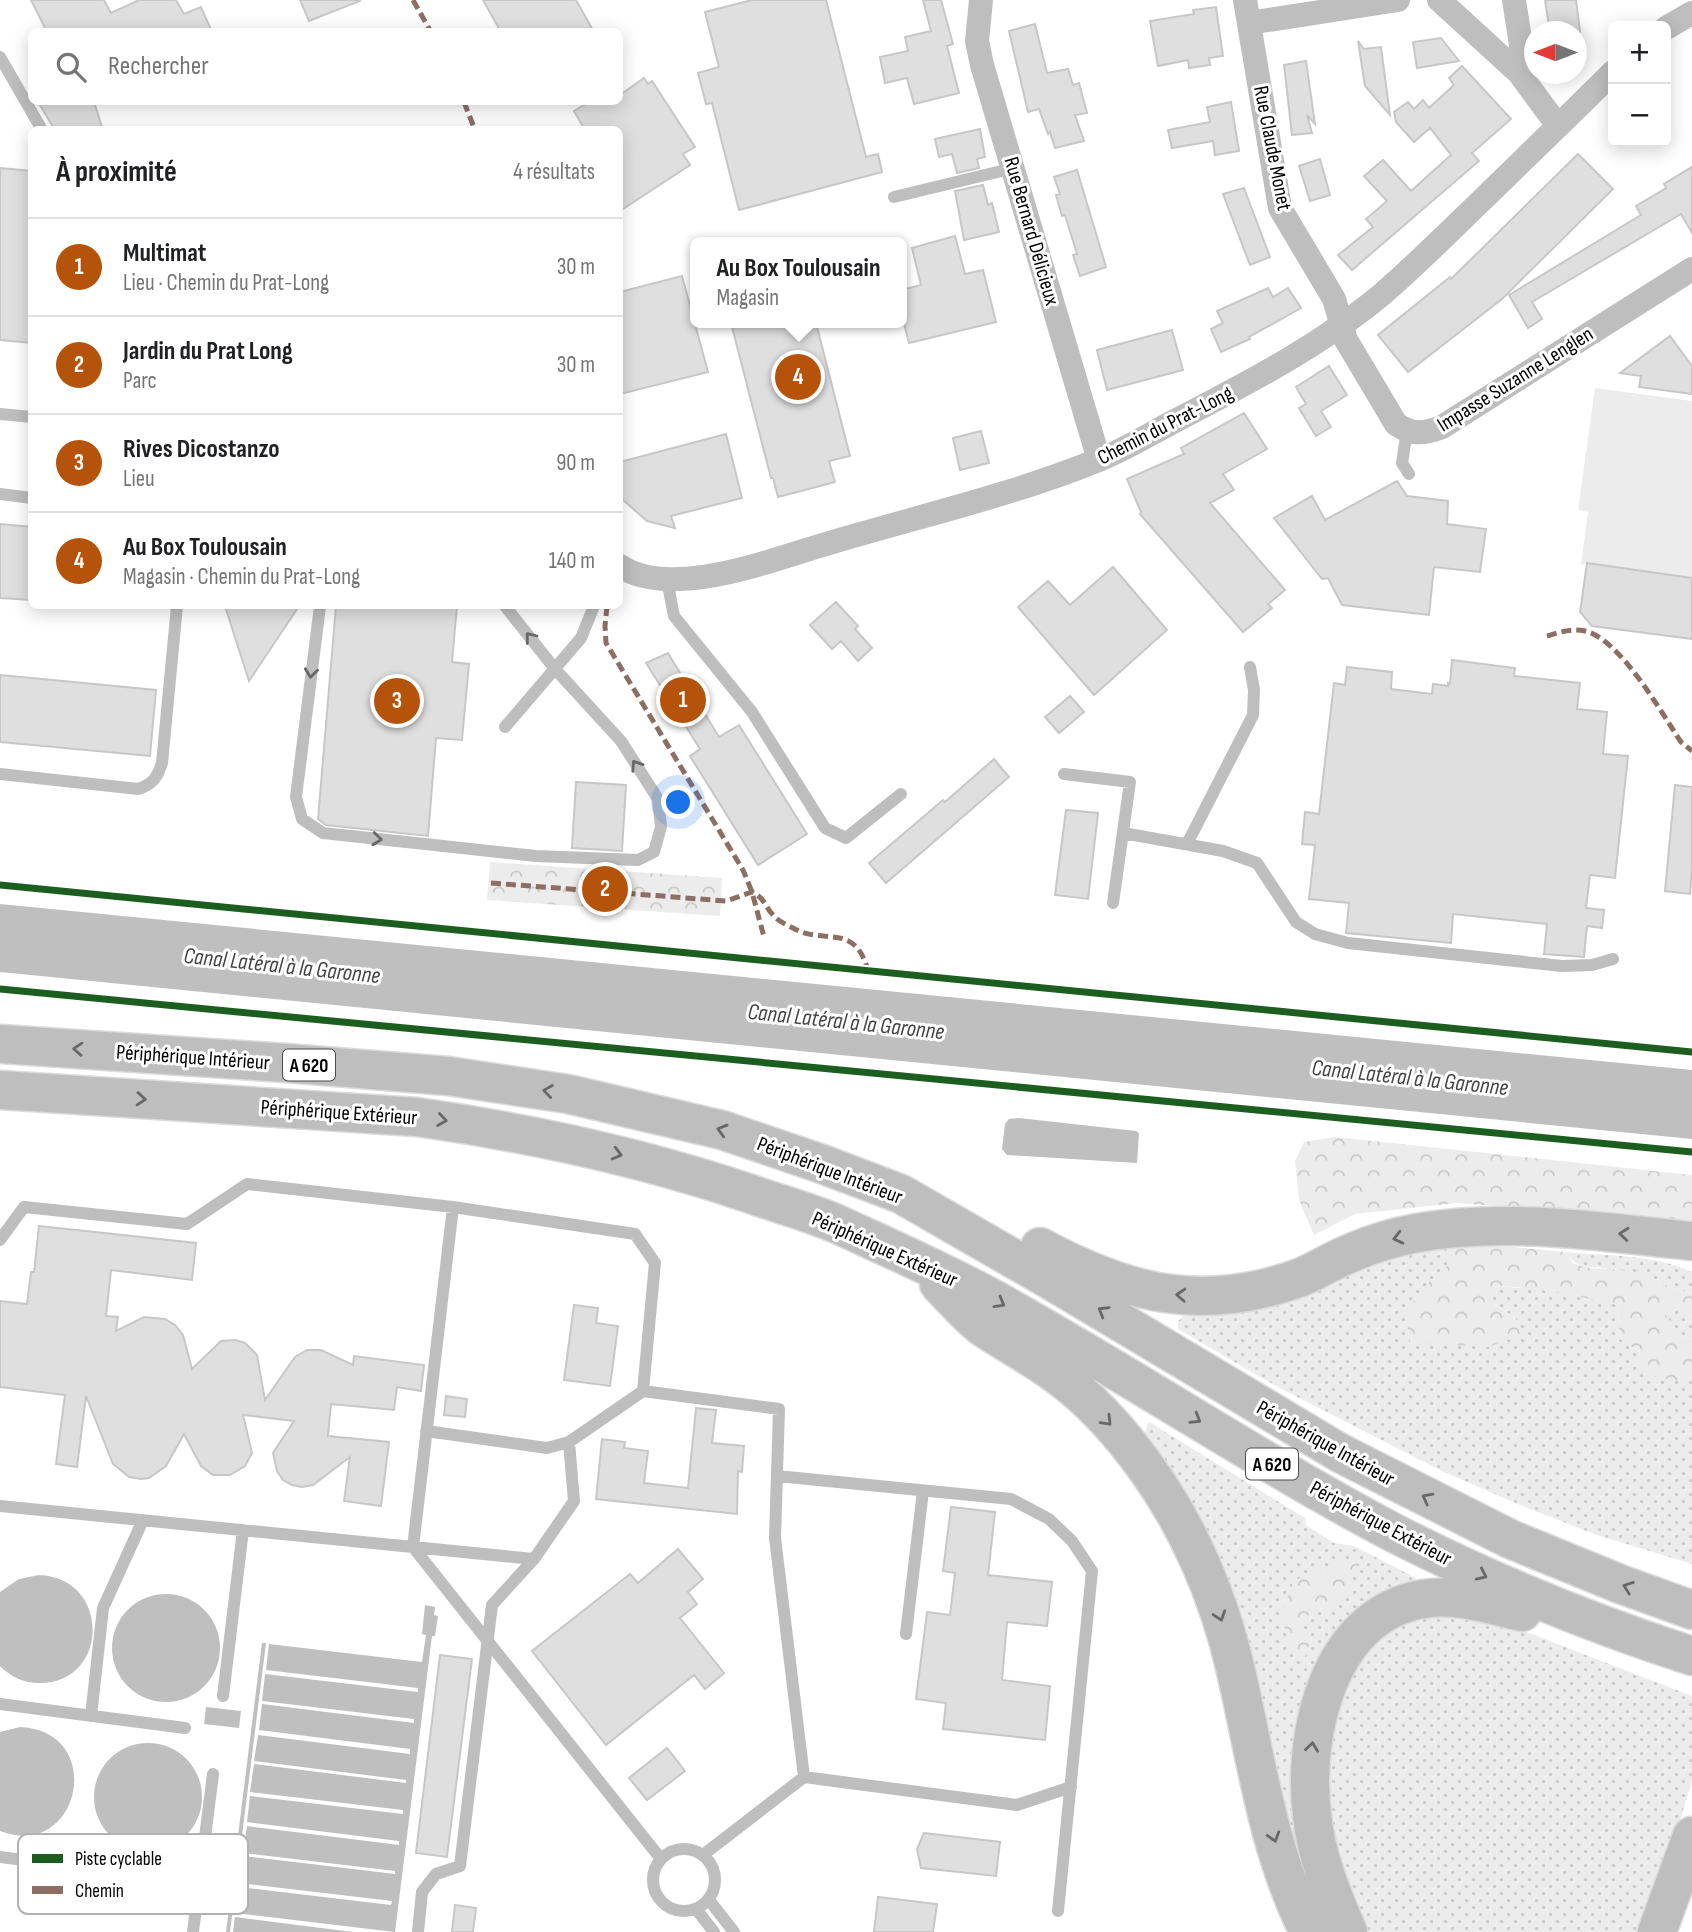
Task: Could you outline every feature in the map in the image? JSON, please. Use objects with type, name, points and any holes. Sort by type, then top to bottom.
[{"type":"highway","name":"Périphérique Intérieur","points":[[0,1044],[448,1076],[568,1094],[722,1130],[901,1194],[1340,1453],[1510,1539],[1692,1610]]},
{"type":"highway","name":"Périphérique Extérieur","points":[[0,1090],[417,1117],[478,1125],[597,1149],[700,1177],[833,1222],[991,1298],[1335,1501],[1396,1534],[1509,1588],[1640,1639],[1692,1656]]},
{"type":"highway","points":[[901,1194],[988,1220],[1065,1261],[1107,1279],[1148,1292],[1177,1295],[1221,1296],[1259,1290],[1300,1277],[1382,1241],[1453,1228],[1573,1230],[1692,1241]]},
{"type":"highway","points":[[917,1262],[982,1326],[1057,1374],[1090,1404],[1148,1469],[1172,1508],[1196,1555],[1219,1611],[1235,1666],[1267,1814],[1283,1867],[1309,1932]]},
{"type":"highway","points":[[1348,1932],[1320,1857],[1311,1815],[1310,1766],[1315,1723],[1329,1678],[1345,1650],[1366,1626],[1392,1608],[1421,1599],[1444,1597],[1466,1599],[1640,1639]]},
{"type":"highway","points":[[1657,1932],[1692,1836]]},
{"type":"highway","points":[[1677,1932],[1692,1871]]},
{"type":"street","name":"Rue Bernard Délicieux","points":[[981,0],[977,41],[982,65],[1099,460]]},
{"type":"street","points":[[1247,12],[1398,0]]},
{"type":"street","points":[[1439,0],[1519,73],[1558,126]]},
{"type":"street","points":[[1514,0],[1521,45],[1519,73]]},
{"type":"street","name":"Rue Claude Monet","points":[[1247,12],[1280,208],[1334,299],[1342,324]]},
{"type":"street","points":[[1671,25],[1692,13]]},
{"type":"street","name":"Chemin du Prat-Long","points":[[623,568],[645,577],[667,580],[729,572],[936,513],[1099,460],[1227,394],[1342,324],[1380,295],[1426,253],[1608,77]]},
{"type":"street","name":"Impasse Suzanne Lenglen","points":[[1342,324],[1346,340],[1396,424],[1407,431],[1425,434],[1441,427],[1692,269]]},
{"type":"lane","points":[[0,57],[40,126]]},
{"type":"lane","points":[[894,197],[1014,168]]},
{"type":"lane","points":[[0,414],[28,417]]},
{"type":"lane","points":[[1407,431],[1402,463],[1409,474]]},
{"type":"lane","points":[[0,494],[28,498]]},
{"type":"lane","points":[[667,580],[674,616],[752,712],[825,828],[846,838],[901,794]]},
{"type":"lane","points":[[0,774],[138,789],[151,784],[162,763],[177,609]]},
{"type":"lane","points":[[320,609],[296,797],[302,819],[323,834],[536,856],[638,860],[654,852],[662,827],[658,799],[621,741],[555,669],[507,609]]},
{"type":"lane","points":[[505,727],[581,638],[593,609]]},
{"type":"lane","points":[[1187,844],[1253,715],[1251,667]]},
{"type":"lane","points":[[1064,774],[1130,782],[1113,904]]},
{"type":"lane","points":[[1123,833],[1223,851],[1257,863],[1296,922],[1315,934],[1348,943],[1562,966],[1592,965],[1614,959]]},
{"type":"lane","points":[[0,1240],[24,1207],[187,1224],[247,1184],[453,1207],[635,1234],[655,1263],[643,1391]]},
{"type":"lane","points":[[453,1207],[413,1547],[661,1859]]},
{"type":"lane","points":[[426,1431],[547,1448],[569,1442],[643,1391],[779,1409],[775,1538],[804,1777]]},
{"type":"lane","points":[[418,1932],[422,1892],[436,1874],[460,1866],[492,1605],[534,1559],[574,1501],[569,1442]]},
{"type":"lane","points":[[777,1476],[1011,1499],[1049,1519],[1072,1541],[1092,1571],[1058,1911]]},
{"type":"lane","points":[[906,1634],[923,1491]]},
{"type":"lane","points":[[0,1506],[534,1559]]},
{"type":"lane","points":[[91,1716],[103,1608],[143,1520]]},
{"type":"lane","points":[[223,1696],[243,1530]]},
{"type":"lane","points":[[0,1704],[186,1728]]},
{"type":"lane","points":[[206,1834],[213,1774]]},
{"type":"lane","points":[[703,1855],[804,1777],[1017,1805],[1071,1787]]},
{"type":"lane","points":[[686,1848],[703,1855],[713,1867],[716,1884],[709,1900],[696,1909],[681,1911],[666,1905],[655,1890],[654,1872],[661,1859],[672,1851],[686,1848]]},
{"type":"lane","points":[[0,1857],[18,1859]]},
{"type":"lane","points":[[709,1900],[734,1932]]},
{"type":"lane","points":[[696,1909],[714,1932]]},
{"type":"lane","points":[[194,1932],[196,1914]]},
{"type":"green space","points":[[1595,388],[1692,401],[1692,578],[1587,563],[1581,565],[1588,512],[1578,510]]},
{"type":"green space","points":[[490,862],[722,878],[720,916],[487,900]]},
{"type":"green space","points":[[1335,1137],[1692,1175],[1692,1221],[1456,1203],[1355,1214],[1314,1235],[1299,1200],[1295,1161],[1304,1142]]},
{"type":"green space","points":[[1462,1242],[1446,1271],[1431,1280],[1516,1319],[1493,1303],[1492,1286],[1555,1290],[1618,1305],[1620,1339],[1684,1382],[1692,1373],[1692,1564],[1597,1535],[1440,1470],[1276,1386],[1178,1329],[1178,1321],[1195,1307],[1350,1267]]},
{"type":"green space","points":[[1462,1242],[1564,1252],[1574,1264],[1589,1268],[1629,1270],[1669,1287],[1692,1293],[1692,1317],[1682,1309],[1661,1307],[1679,1335],[1692,1339],[1692,1373],[1685,1382],[1656,1377],[1639,1369],[1640,1352],[1620,1339],[1618,1305],[1525,1288],[1493,1286],[1493,1303],[1516,1319],[1524,1334],[1488,1347],[1410,1342],[1405,1311],[1431,1280],[1445,1271],[1450,1257]]},
{"type":"green space","points":[[1564,1252],[1629,1257],[1677,1266],[1692,1272],[1692,1293],[1669,1287],[1655,1279],[1583,1266]]},
{"type":"green space","points":[[1660,1306],[1682,1309],[1692,1317],[1692,1339],[1679,1335]]},
{"type":"green space","points":[[1149,1422],[1305,1518],[1306,1525],[1334,1543],[1354,1546],[1416,1578],[1413,1584],[1330,1653],[1327,1932],[1143,1437]],"holes":[[[1340,1560],[1330,1611],[1312,1610],[1298,1626],[1325,1571]]]},
{"type":"green space","points":[[1340,1560],[1361,1561],[1344,1598],[1330,1611],[1312,1611],[1298,1626],[1310,1642],[1305,1657],[1289,1647],[1281,1612],[1294,1581],[1317,1570],[1325,1571]]},
{"type":"green space","points":[[1438,1610],[1516,1628],[1692,1696],[1692,1781],[1646,1932],[1364,1932],[1328,1828],[1330,1725],[1356,1661],[1397,1624]]},
{"type":"water","name":"Canal Latéral à la Garonne","points":[[0,904],[1692,1070],[1692,1139],[0,972]]},
{"type":"water","points":[[1009,1119],[1136,1131],[1139,1133],[1137,1163],[1007,1155],[1002,1149],[1005,1124]]},
{"type":"water","points":[[39,1575],[63,1581],[80,1593],[90,1611],[93,1630],[89,1650],[79,1667],[62,1679],[39,1683],[18,1679],[0,1666],[0,1592],[19,1579]]},
{"type":"water","points":[[166,1594],[187,1598],[204,1610],[216,1627],[220,1648],[216,1669],[204,1686],[187,1698],[166,1702],[145,1698],[128,1686],[116,1669],[112,1648],[116,1627],[128,1610],[145,1598]]},
{"type":"water","points":[[425,1605],[435,1607],[434,1615],[438,1616],[435,1636],[432,1636],[395,1932],[243,1914],[248,1914],[248,1888],[391,1905],[392,1901],[248,1884],[248,1857],[395,1874],[395,1871],[248,1854],[247,1826],[399,1845],[399,1841],[247,1822],[250,1796],[403,1814],[403,1810],[250,1792],[254,1764],[406,1783],[406,1780],[254,1761],[258,1735],[410,1754],[410,1749],[259,1730],[262,1704],[414,1723],[414,1719],[262,1701],[265,1674],[418,1692],[418,1688],[266,1670],[269,1644],[422,1662],[426,1635],[422,1634]]},
{"type":"water","points":[[262,1643],[266,1643],[242,1834],[238,1834]]},
{"type":"water","points":[[206,1707],[241,1711],[239,1728],[204,1724]]},
{"type":"water","points":[[20,1727],[48,1734],[65,1749],[73,1770],[73,1792],[65,1813],[49,1828],[32,1834],[0,1831],[0,1732]]},
{"type":"water","points":[[137,1744],[159,1744],[178,1752],[193,1767],[201,1786],[201,1808],[198,1818],[187,1834],[109,1834],[98,1818],[95,1808],[95,1786],[103,1767],[118,1752]]},
{"type":"water","points":[[228,1914],[232,1914],[230,1932],[226,1932]]},
{"type":"water","points":[[235,1917],[353,1932],[233,1932]]},
{"type":"building","points":[[31,0],[104,0],[111,13],[139,0],[176,0],[184,14],[201,7],[210,28],[45,28]]},
{"type":"building","points":[[300,0],[359,0],[360,1],[309,21]]},
{"type":"building","points":[[483,0],[576,0],[592,28],[499,28]]},
{"type":"building","points":[[752,0],[826,0],[866,157],[878,154],[882,172],[739,210],[712,103],[706,104],[698,73],[719,67],[705,12]]},
{"type":"building","points":[[923,0],[941,0],[953,44],[947,46],[959,93],[914,104],[907,78],[885,83],[880,57],[908,51],[905,37],[931,31]]},
{"type":"building","points":[[1545,0],[1576,0],[1579,21],[1548,21]]},
{"type":"building","points":[[1216,7],[1223,56],[1209,58],[1210,65],[1189,68],[1188,60],[1158,66],[1150,21],[1194,14],[1193,10]]},
{"type":"building","points":[[1035,24],[1047,73],[1068,69],[1073,85],[1079,83],[1087,113],[1075,115],[1084,141],[1055,148],[1039,109],[1028,112],[1009,31]]},
{"type":"building","points":[[1441,38],[1459,61],[1417,68],[1413,42]]},
{"type":"building","points":[[1358,41],[1364,49],[1381,47],[1390,115],[1365,86]]},
{"type":"building","points":[[1306,61],[1315,124],[1307,115],[1312,133],[1292,135],[1284,65]]},
{"type":"building","points":[[1462,66],[1511,119],[1472,153],[1479,161],[1352,270],[1338,255],[1373,227],[1366,219],[1387,201],[1364,176],[1383,160],[1411,191],[1451,155],[1430,128],[1414,142],[1396,122],[1394,112],[1408,102],[1414,109],[1423,100],[1429,108],[1454,85],[1449,78]]},
{"type":"building","points":[[644,78],[648,84],[652,81],[695,147],[683,154],[690,165],[623,209],[623,126],[583,126],[574,111],[584,105],[623,105],[623,93]]},
{"type":"building","points":[[1231,102],[1239,151],[1215,155],[1213,141],[1172,148],[1168,130],[1210,122],[1207,107]]},
{"type":"building","points":[[40,105],[95,105],[102,126],[53,126]]},
{"type":"building","points":[[980,129],[985,157],[977,159],[979,168],[957,173],[952,154],[939,157],[935,139]]},
{"type":"building","points":[[1578,154],[1613,189],[1502,299],[1408,372],[1378,335],[1450,277],[1451,279]]},
{"type":"building","points":[[1320,159],[1330,195],[1310,201],[1299,166]]},
{"type":"building","points":[[1692,167],[1692,233],[1681,214],[1532,302],[1542,319],[1528,328],[1509,295],[1641,215],[1636,206],[1666,188],[1664,184]]},
{"type":"building","points":[[0,168],[28,171],[28,343],[0,340]]},
{"type":"building","points":[[1077,170],[1106,267],[1080,276],[1073,255],[1077,254],[1065,215],[1062,216],[1056,195],[1060,194],[1054,177]]},
{"type":"building","points":[[983,185],[988,205],[992,203],[999,232],[964,240],[955,191]]},
{"type":"building","points":[[1244,188],[1270,257],[1250,265],[1223,194]]},
{"type":"building","points":[[955,236],[965,274],[983,270],[996,322],[909,343],[905,328],[907,288],[921,285],[912,248]]},
{"type":"building","points":[[682,276],[690,306],[690,328],[696,328],[708,372],[623,393],[623,291]]},
{"type":"building","points":[[1268,288],[1273,297],[1288,288],[1301,308],[1249,337],[1250,339],[1221,352],[1211,329],[1223,323],[1217,311]]},
{"type":"building","points":[[732,328],[817,328],[850,456],[829,461],[835,482],[778,497]]},
{"type":"building","points":[[1172,330],[1183,370],[1107,390],[1097,350]]},
{"type":"building","points":[[1670,336],[1692,366],[1692,394],[1639,387],[1641,376],[1620,373]]},
{"type":"building","points":[[1329,366],[1347,395],[1321,411],[1331,427],[1316,436],[1299,408],[1306,404],[1296,387]]},
{"type":"building","points":[[1244,413],[1267,449],[1223,474],[1234,490],[1210,503],[1285,590],[1268,604],[1272,608],[1243,632],[1140,514],[1127,479],[1184,454],[1181,448]]},
{"type":"building","points":[[981,431],[989,463],[960,470],[953,438]]},
{"type":"building","points":[[726,434],[742,498],[671,516],[675,528],[647,521],[623,500],[623,461]]},
{"type":"building","points":[[1397,481],[1407,496],[1448,501],[1447,524],[1486,529],[1480,572],[1434,567],[1429,615],[1342,605],[1328,578],[1322,579],[1274,518],[1312,496],[1325,520]]},
{"type":"building","points":[[0,524],[28,527],[28,600],[0,598]]},
{"type":"building","points":[[1587,563],[1692,578],[1692,639],[1592,626],[1580,612]]},
{"type":"building","points":[[1113,567],[1167,630],[1094,695],[1018,607],[1048,581],[1070,605]]},
{"type":"building","points":[[836,602],[858,626],[855,629],[872,648],[858,661],[841,641],[832,649],[810,625]]},
{"type":"building","points":[[226,609],[297,609],[249,681]]},
{"type":"building","points":[[336,609],[457,609],[452,662],[469,664],[462,740],[436,738],[428,836],[326,825],[318,819]]},
{"type":"building","points":[[668,653],[719,737],[739,725],[807,834],[758,865],[690,756],[700,749],[646,663]]},
{"type":"building","points":[[1452,660],[1515,668],[1514,676],[1580,683],[1577,709],[1607,712],[1603,754],[1628,756],[1615,878],[1590,875],[1586,908],[1604,910],[1602,928],[1587,926],[1584,957],[1544,954],[1547,924],[1453,914],[1451,943],[1346,933],[1349,903],[1309,899],[1315,845],[1302,844],[1305,812],[1319,814],[1334,683],[1345,685],[1347,667],[1392,672],[1391,689],[1432,694],[1433,684],[1450,684]]},
{"type":"building","points":[[0,675],[156,690],[150,756],[0,742]]},
{"type":"building","points":[[1070,696],[1084,712],[1059,733],[1045,717]]},
{"type":"building","points":[[994,759],[1009,777],[886,883],[869,863]]},
{"type":"building","points":[[576,782],[626,785],[622,851],[572,848]]},
{"type":"building","points":[[1675,785],[1692,787],[1690,894],[1665,891]]},
{"type":"building","points":[[1066,810],[1098,813],[1088,899],[1055,895]]},
{"type":"building","points":[[39,1226],[196,1243],[192,1280],[111,1270],[106,1316],[118,1317],[116,1331],[144,1317],[165,1319],[175,1325],[183,1335],[192,1369],[221,1341],[235,1340],[245,1343],[257,1355],[265,1400],[295,1357],[307,1350],[321,1350],[353,1365],[354,1356],[424,1365],[421,1391],[397,1387],[394,1410],[331,1404],[328,1436],[389,1442],[381,1506],[344,1501],[350,1457],[313,1485],[302,1487],[283,1480],[277,1471],[273,1453],[294,1421],[243,1415],[252,1453],[245,1466],[230,1475],[213,1475],[201,1466],[184,1434],[166,1466],[149,1478],[141,1479],[129,1477],[113,1464],[86,1396],[77,1467],[56,1464],[65,1395],[0,1387],[0,1301],[27,1304]]},
{"type":"building","points":[[574,1305],[598,1308],[596,1323],[618,1326],[610,1386],[564,1380]]},
{"type":"building","points":[[446,1396],[467,1399],[465,1417],[444,1415]]},
{"type":"building","points":[[696,1408],[716,1410],[712,1443],[744,1446],[742,1472],[738,1471],[737,1514],[596,1499],[602,1439],[625,1442],[624,1448],[648,1451],[644,1483],[688,1488]]},
{"type":"building","points":[[951,1507],[995,1512],[988,1575],[1052,1582],[1047,1626],[1007,1622],[1002,1680],[1050,1686],[1045,1740],[943,1729],[946,1703],[916,1699],[927,1612],[950,1615],[955,1573],[943,1571]]},
{"type":"building","points":[[678,1549],[703,1579],[688,1592],[697,1604],[680,1618],[724,1673],[705,1689],[694,1675],[606,1745],[532,1651],[630,1574],[638,1583]]},
{"type":"building","points":[[440,1655],[472,1659],[447,1857],[416,1853]]},
{"type":"building","points":[[667,1748],[685,1771],[647,1800],[629,1778]]},
{"type":"building","points":[[924,1833],[1000,1842],[996,1876],[921,1868],[917,1849]]},
{"type":"building","points":[[878,1897],[937,1904],[933,1932],[874,1932]]},
{"type":"building","points":[[455,1905],[476,1908],[473,1932],[452,1932]]},
{"type":"marked path","points":[[413,0],[429,28]]},
{"type":"marked path","points":[[465,105],[473,126]]},
{"type":"marked path","points":[[607,609],[606,643],[743,870],[764,937]]},
{"type":"marked path","points":[[1547,636],[1580,630],[1598,637],[1612,648],[1639,678],[1681,742],[1692,751]]},
{"type":"marked path","points":[[491,883],[726,901],[752,892],[785,924],[805,933],[847,940],[862,956],[868,971]]},
{"type":"cycle path","points":[[0,885],[1692,1052]]},
{"type":"cycle path","points":[[0,989],[1692,1152]]},
{"type":"place","name":"Au Box Toulousain","points":[[798,377]]},
{"type":"place","name":"Multimat","points":[[683,700]]},
{"type":"place","name":"Rives Dicostanzo","points":[[397,701]]},
{"type":"place","name":"Jardin du Prat Long","points":[[605,889]]}]
